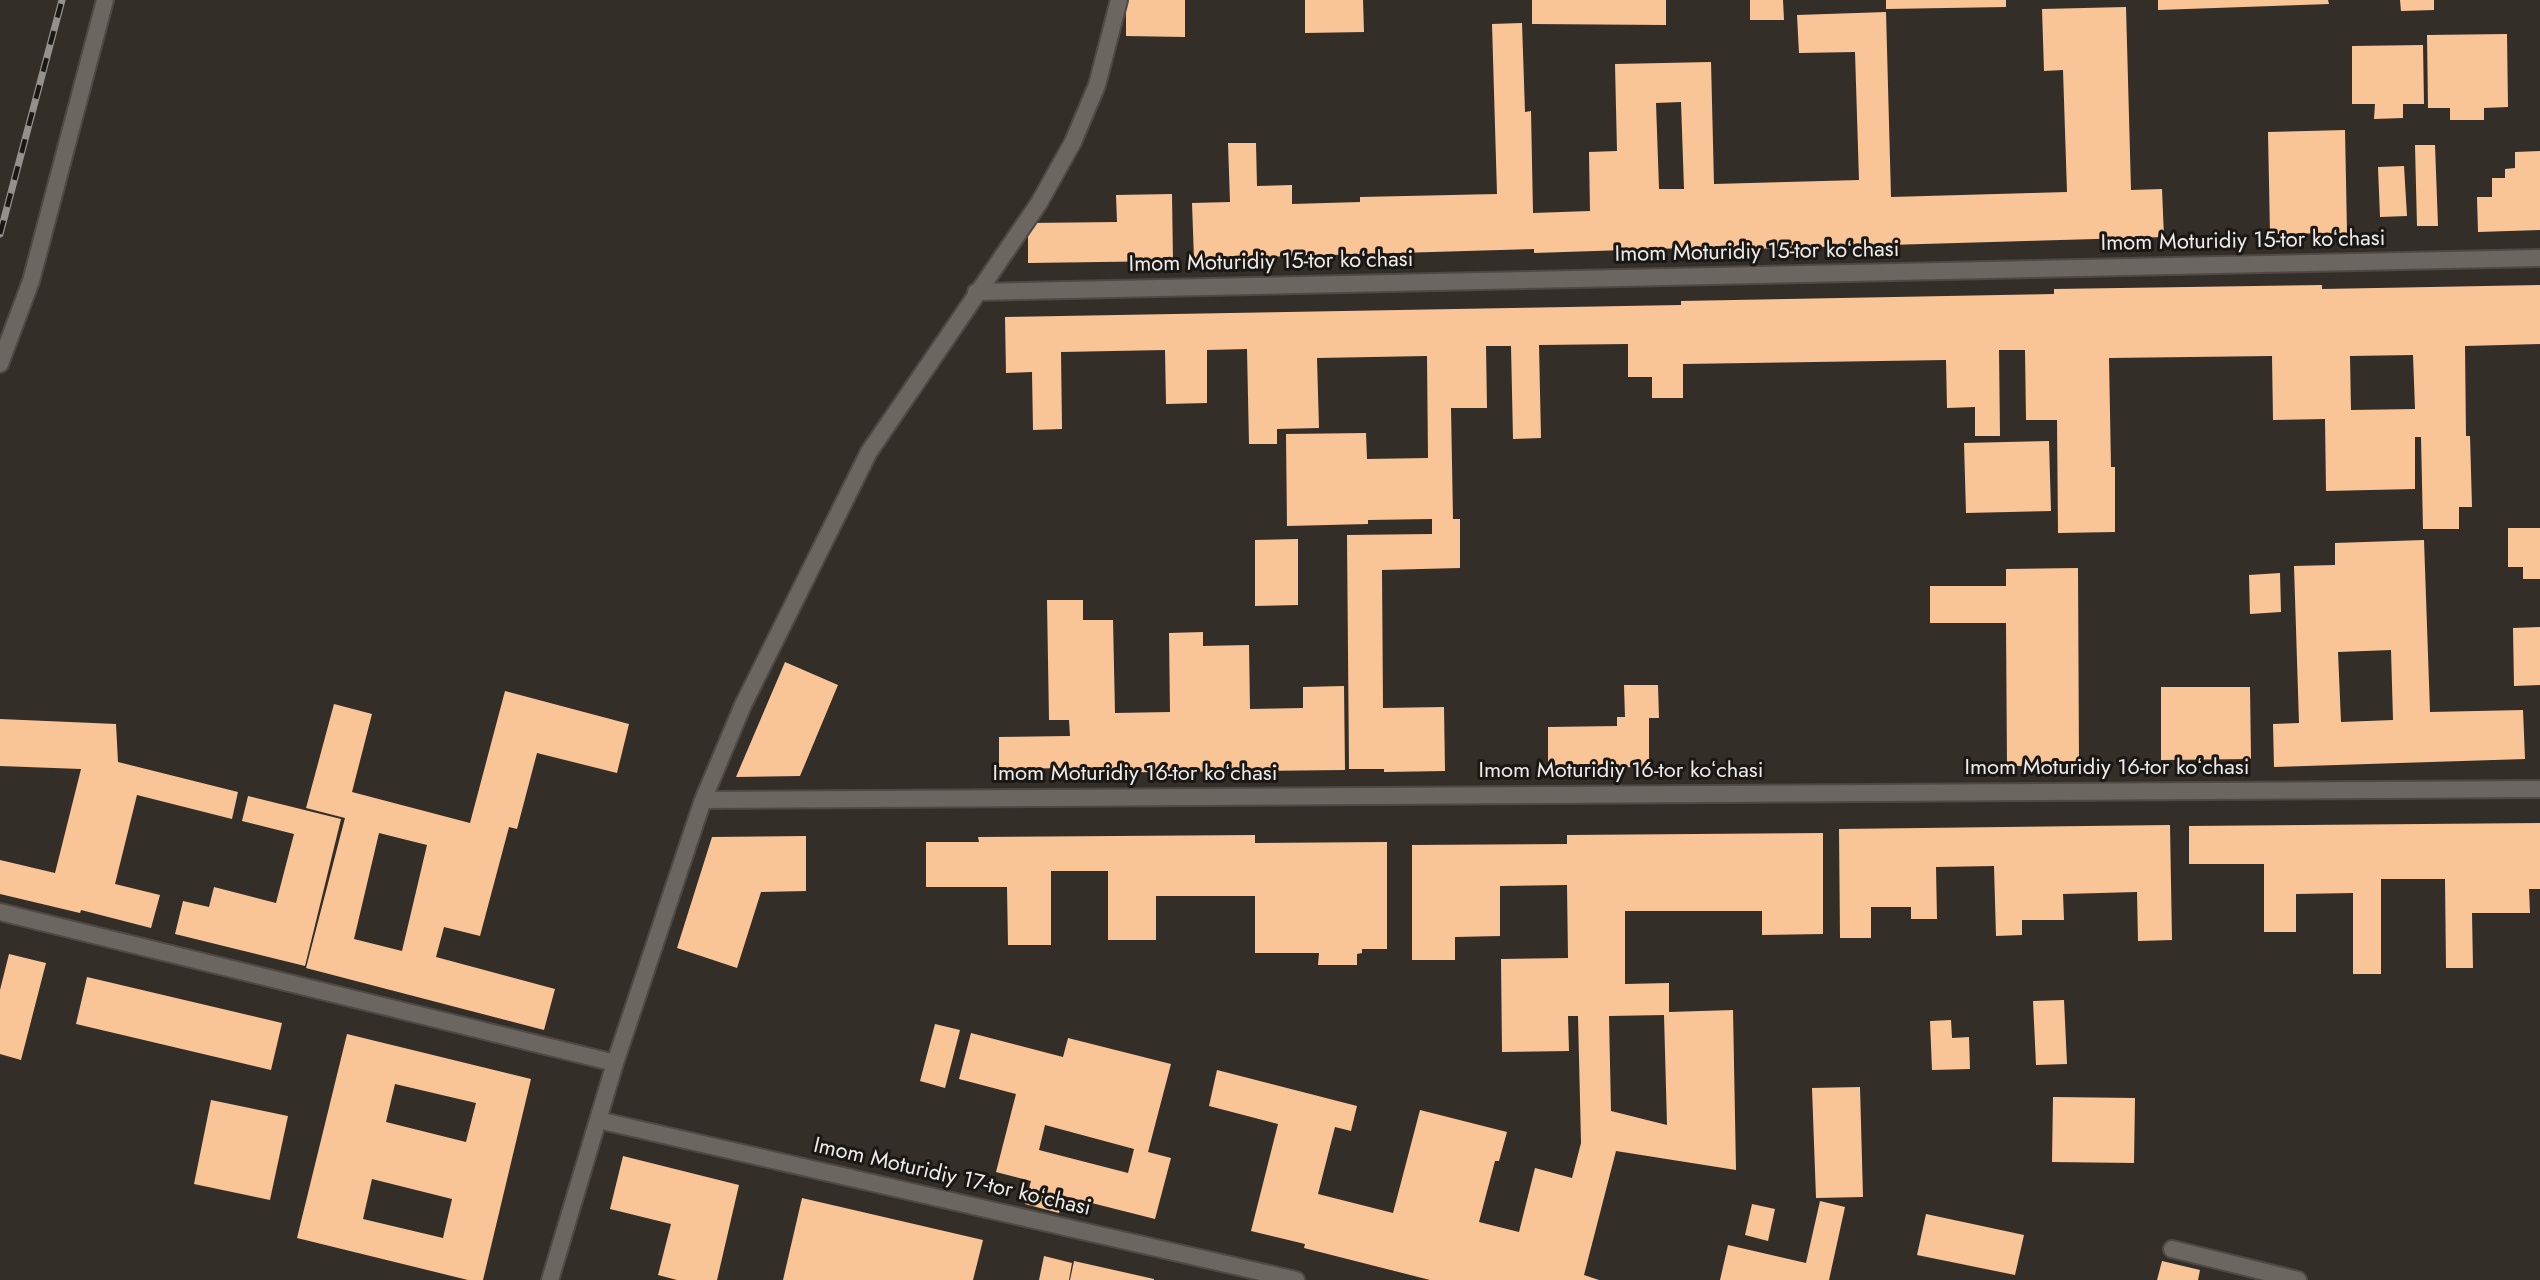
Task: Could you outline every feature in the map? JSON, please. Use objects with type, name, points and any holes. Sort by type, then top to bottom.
[{"type":"street","points":[[0,364],[31,281],[105,0]]},
{"type":"street","points":[[550,1280],[615,1062],[703,800],[743,705],[869,452],[1039,202],[1073,142],[1097,85],[1119,0]]},
{"type":"street","name":"Imom Moturidiy 15-tor koʻchasi","points":[[976,292],[2540,258]]},
{"type":"street","name":"Imom Moturidiy 16-tor koʻchasi","points":[[703,800],[2540,789]]},
{"type":"street","points":[[0,912],[615,1062]]},
{"type":"street","name":"Imom Moturidiy 17-tor koʻchasi","points":[[598,1120],[1296,1280]]},
{"type":"street","points":[[2172,1249],[2298,1280]]},
{"type":"building","points":[[1126,0],[1185,0],[1185,37],[1126,36]]},
{"type":"building","points":[[1305,0],[1363,0],[1364,32],[1305,33]]},
{"type":"building","points":[[1532,0],[1666,0],[1666,25],[1532,24]]},
{"type":"building","points":[[1750,0],[1783,0],[1784,20],[1750,20]]},
{"type":"building","points":[[1886,0],[2006,0],[2006,7],[1886,9]]},
{"type":"building","points":[[2158,0],[2328,0],[2329,4],[2158,10]]},
{"type":"building","points":[[2400,0],[2434,0],[2434,10],[2401,11]]},
{"type":"building","points":[[2126,7],[2131,190],[2162,189],[2164,237],[1716,250],[1716,247],[1534,253],[1534,249],[1194,259],[1192,203],[1230,202],[1228,143],[1256,143],[1257,186],[1292,185],[1292,204],[1360,202],[1360,197],[1497,194],[1492,24],[1522,23],[1525,112],[1531,111],[1533,213],[1590,211],[1589,152],[1617,151],[1615,64],[1711,62],[1714,184],[1859,180],[1855,52],[1799,53],[1797,15],[1886,12],[1891,197],[2067,192],[2063,70],[2044,71],[2042,9]],"holes":[[[1681,102],[1684,189],[1659,189],[1656,103]]]},
{"type":"building","points":[[2507,34],[2508,107],[2484,108],[2484,120],[2450,120],[2450,108],[2428,108],[2427,35]]},
{"type":"building","points":[[2423,45],[2424,104],[2403,104],[2403,118],[2374,119],[2375,104],[2352,104],[2352,46]]},
{"type":"building","points":[[2345,130],[2347,233],[2270,234],[2268,132]]},
{"type":"building","points":[[2415,145],[2435,145],[2438,226],[2417,226]]},
{"type":"building","points":[[2540,151],[2540,230],[2478,232],[2477,197],[2492,197],[2492,178],[2505,178],[2505,169],[2515,168],[2515,152]]},
{"type":"building","points":[[2404,166],[2407,216],[2380,217],[2378,167]]},
{"type":"building","points":[[1172,194],[1173,261],[1028,263],[1028,223],[1117,222],[1116,195]]},
{"type":"building","points":[[2322,285],[2322,289],[2540,285],[2540,344],[2465,346],[2466,436],[2470,436],[2472,507],[2459,507],[2459,529],[2423,529],[2421,437],[2415,437],[2415,489],[2326,491],[2325,419],[2273,420],[2272,356],[2109,358],[2111,467],[2115,467],[2115,532],[2058,533],[2057,420],[2026,420],[2025,350],[1999,350],[2000,436],[1975,436],[1975,407],[1947,408],[1946,360],[1683,364],[1683,398],[1652,398],[1652,377],[1628,377],[1628,344],[1539,345],[1541,438],[1513,439],[1511,346],[1486,346],[1487,408],[1451,408],[1453,519],[1460,519],[1460,568],[1382,570],[1383,708],[1444,707],[1445,771],[1384,772],[1384,769],[1349,769],[1347,535],[1432,534],[1432,519],[1368,520],[1368,524],[1287,526],[1286,434],[1366,433],[1367,459],[1428,458],[1427,356],[1317,358],[1319,428],[1277,429],[1277,444],[1249,444],[1247,349],[1207,350],[1207,403],[1166,404],[1165,350],[1061,352],[1062,429],[1033,430],[1032,372],[1006,373],[1005,317],[1681,305],[1681,301],[2054,294],[2054,289]],"holes":[[[2413,355],[2415,409],[2351,410],[2350,356]]]},
{"type":"building","points":[[2049,441],[2051,511],[1966,513],[1964,443]]},
{"type":"building","points":[[2508,528],[2540,528],[2540,579],[2523,579],[2523,567],[2508,567]]},
{"type":"building","points":[[1298,539],[1298,605],[1255,606],[1255,540]]},
{"type":"building","points":[[2424,540],[2430,712],[2523,710],[2525,759],[2274,767],[2273,724],[2299,723],[2294,566],[2335,565],[2335,543]],"holes":[[[2391,650],[2393,720],[2341,722],[2338,652]]]},
{"type":"building","points":[[2078,568],[2079,766],[2007,766],[2006,623],[1930,623],[1930,586],[2006,586],[2006,569]]},
{"type":"building","points":[[2280,573],[2281,612],[2250,614],[2249,575]]},
{"type":"building","points":[[1047,600],[1083,600],[1083,620],[1113,620],[1115,713],[1170,712],[1169,633],[1203,632],[1203,646],[1249,645],[1250,709],[1303,708],[1303,687],[1344,686],[1345,770],[1070,773],[1070,768],[999,769],[999,737],[1070,736],[1069,720],[1049,720]]},
{"type":"building","points":[[2540,627],[2540,685],[2514,686],[2513,628]]},
{"type":"building","points":[[785,662],[838,685],[800,776],[736,777]]},
{"type":"building","points":[[1624,685],[1658,685],[1659,718],[1649,718],[1649,767],[1548,768],[1548,727],[1617,726],[1617,717],[1625,717]]},
{"type":"building","points":[[2161,687],[2250,687],[2251,759],[2161,760]]},
{"type":"building","points":[[505,691],[629,724],[617,773],[537,753],[517,829],[509,827],[480,936],[444,927],[436,957],[555,989],[544,1030],[306,968],[345,818],[306,808],[334,704],[372,714],[352,792],[470,823]],"holes":[[[379,833],[427,845],[402,951],[354,939]]]},
{"type":"building","points":[[0,719],[116,724],[118,762],[238,792],[232,819],[137,795],[115,884],[160,895],[151,928],[81,910],[80,913],[0,894],[0,860],[55,873],[81,769],[0,766]]},
{"type":"building","points":[[248,796],[341,819],[305,966],[175,934],[183,901],[209,907],[214,887],[276,903],[294,834],[242,821]]},
{"type":"building","points":[[2540,823],[2540,889],[2529,889],[2530,913],[2472,913],[2473,968],[2446,968],[2445,879],[2381,879],[2381,974],[2353,974],[2353,893],[2296,894],[2296,932],[2264,932],[2264,864],[2189,864],[2189,826]]},
{"type":"building","points":[[2170,825],[2172,940],[2138,941],[2137,892],[2063,894],[2064,920],[2022,920],[2022,935],[1996,936],[1994,866],[1936,867],[1937,919],[1911,919],[1911,907],[1871,907],[1871,938],[1840,938],[1839,829]]},
{"type":"building","points":[[1823,833],[1823,934],[1762,935],[1762,911],[1625,911],[1625,984],[1669,983],[1669,1012],[1733,1010],[1736,1170],[1616,1151],[1584,1275],[1599,1280],[1430,1280],[1304,1248],[1305,1244],[1251,1231],[1278,1124],[1209,1106],[1217,1070],[1357,1106],[1351,1131],[1335,1127],[1318,1194],[1393,1213],[1420,1110],[1507,1132],[1499,1161],[1495,1161],[1479,1222],[1519,1232],[1535,1168],[1572,1178],[1581,1143],[1578,1016],[1568,1016],[1569,1051],[1502,1052],[1501,959],[1568,958],[1567,885],[1500,886],[1500,936],[1455,937],[1455,960],[1412,960],[1412,845],[1567,844],[1567,835]],"holes":[[[1664,1015],[1667,1125],[1611,1111],[1609,1016]]]},
{"type":"building","points":[[1255,835],[1255,843],[1387,842],[1387,949],[1362,949],[1362,953],[1357,954],[1357,965],[1318,965],[1319,953],[1255,953],[1255,896],[1156,896],[1156,940],[1108,940],[1108,871],[1051,871],[1051,945],[1008,945],[1007,887],[926,887],[926,842],[979,842],[978,837]]},
{"type":"building","points":[[806,836],[806,891],[761,892],[737,968],[677,948],[712,837]]},
{"type":"building","points":[[9,954],[46,963],[21,1060],[0,1054],[0,990]]},
{"type":"building","points":[[87,977],[282,1023],[271,1070],[76,1024]]},
{"type":"building","points":[[2064,1000],[2067,1064],[2036,1065],[2033,1001]]},
{"type":"building","points":[[1951,1020],[1952,1038],[1969,1037],[1970,1069],[1932,1070],[1930,1021]]},
{"type":"building","points":[[935,1024],[960,1030],[945,1088],[920,1081]]},
{"type":"building","points":[[971,1033],[1063,1057],[1068,1038],[1171,1064],[1148,1152],[1171,1158],[1155,1219],[1064,1196],[1059,1213],[1025,1204],[1031,1181],[996,1172],[1016,1094],[959,1079]],"holes":[[[1045,1125],[1134,1149],[1128,1173],[1039,1150]]]},
{"type":"building","points":[[347,1034],[531,1079],[483,1280],[468,1280],[297,1238]],"holes":[[[395,1084],[476,1103],[466,1142],[386,1122]],[[372,1179],[452,1199],[443,1238],[363,1219]]]},
{"type":"building","points":[[1860,1087],[1863,1197],[1816,1198],[1812,1088]]},
{"type":"building","points":[[2053,1097],[2135,1098],[2134,1163],[2052,1162]]},
{"type":"building","points":[[211,1100],[288,1116],[270,1200],[194,1184]]},
{"type":"building","points":[[623,1156],[739,1185],[717,1280],[677,1280],[658,1275],[671,1224],[610,1209]]},
{"type":"building","points":[[802,1198],[983,1240],[973,1280],[783,1280]]},
{"type":"building","points":[[1820,1201],[1845,1207],[1829,1280],[1720,1280],[1728,1245],[1806,1263]]},
{"type":"building","points":[[1752,1204],[1775,1209],[1768,1241],[1745,1235]]},
{"type":"building","points":[[1926,1214],[2024,1235],[2015,1275],[1917,1255]]},
{"type":"building","points":[[1044,1256],[1072,1263],[1069,1280],[1039,1280]]},
{"type":"building","points":[[1074,1261],[1154,1279],[1154,1280],[1070,1280]]},
{"type":"building","points":[[2162,1261],[2200,1270],[2198,1280],[2157,1280]]},
{"type":"railway","points":[[0,234],[62,0]]}]
